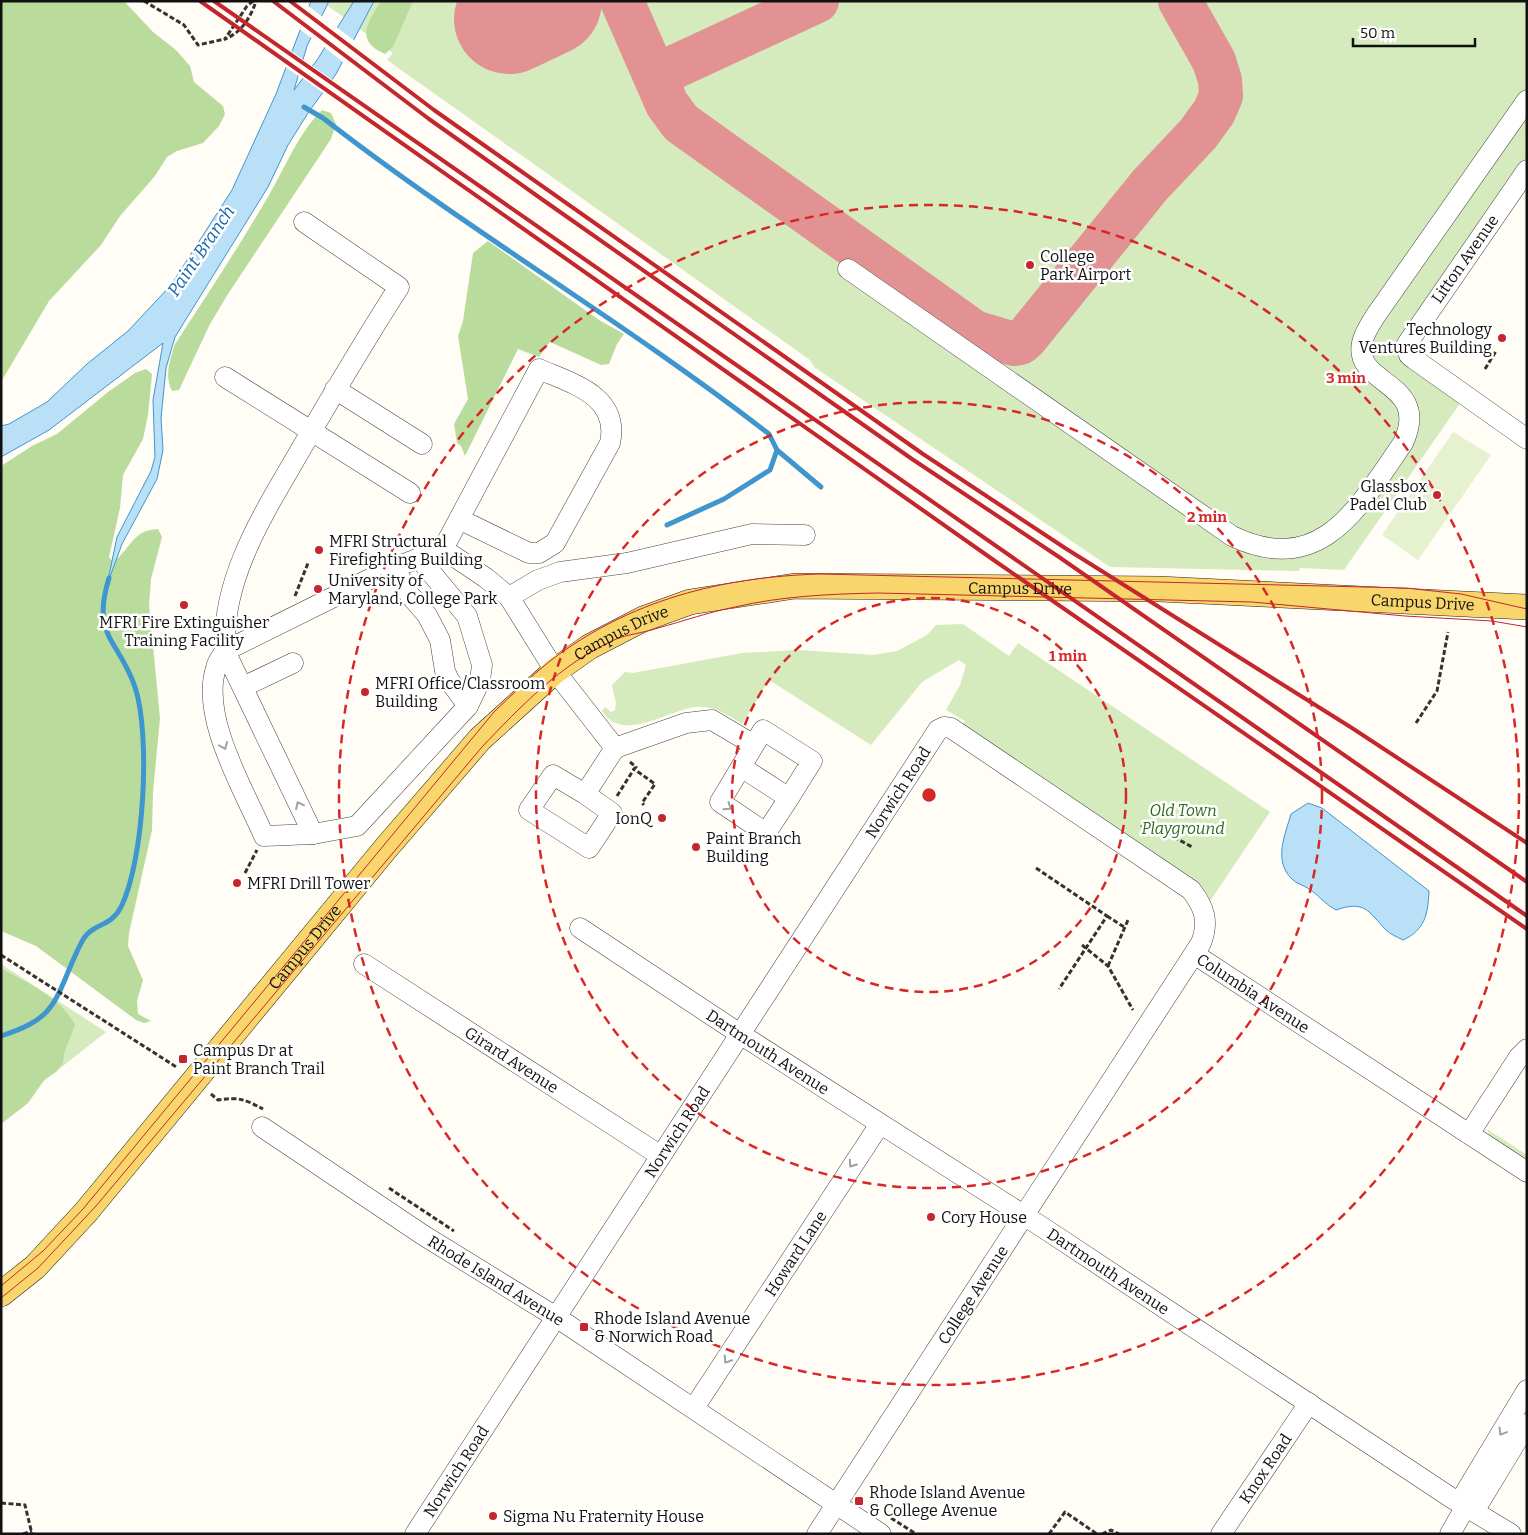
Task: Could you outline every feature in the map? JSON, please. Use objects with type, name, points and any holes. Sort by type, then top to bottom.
[{"type":"main road","name":"Campus Drive","points":[[1,1294],[35,1267],[86,1212],[386,848],[480,740],[555,671],[589,647],[643,619],[690,602],[795,586],[1159,589],[1527,606]]},
{"type":"street","points":[[848,268],[1232,536],[1251,545],[1275,549],[1299,547],[1326,536],[1340,527],[1356,512],[1403,443],[1408,432],[1410,410],[1404,400],[1366,364],[1362,352],[1362,343],[1367,330],[1527,100]]},
{"type":"street","name":"Litton Avenue","points":[[1527,170],[1410,338],[1408,350],[1414,359],[1527,439]]},
{"type":"street","points":[[304,222],[399,287],[310,432],[239,567],[224,629],[225,651],[313,834]]},
{"type":"street","points":[[419,558],[467,616],[482,665],[480,681],[468,706],[357,826],[313,834],[264,836],[221,740],[212,699],[216,666],[225,651],[394,567],[443,549],[539,369],[588,391],[599,401],[611,421],[610,443],[555,543],[539,553],[530,553],[459,520]]},
{"type":"street","points":[[225,377],[410,493]]},
{"type":"street","points":[[335,390],[422,444]]},
{"type":"street","points":[[508,596],[538,580],[560,572],[628,563],[752,534],[805,534]]},
{"type":"street","points":[[443,549],[486,578],[508,596],[555,671],[615,748]]},
{"type":"street","points":[[394,567],[409,594],[428,615],[440,640],[445,671],[449,680],[468,706]]},
{"type":"street","points":[[243,687],[293,664]]},
{"type":"street","points":[[585,794],[615,748],[686,723],[712,720],[754,745]]},
{"type":"street","name":"Columbia Avenue","points":[[938,730],[944,727],[958,732],[1192,890],[1204,910],[1206,920],[1202,943],[1194,954],[1527,1172]]},
{"type":"street","points":[[763,730],[812,761],[766,833],[720,802],[741,767],[763,730]]},
{"type":"street","name":"Norwich Road","points":[[415,1534],[938,730]]},
{"type":"street","points":[[741,767],[789,798]]},
{"type":"street","points":[[553,775],[585,794],[612,813],[589,848],[529,810],[553,775]]},
{"type":"street","name":"Dartmouth Avenue","points":[[580,928],[740,1034],[1024,1216],[1511,1534]]},
{"type":"street","name":"College Avenue","points":[[817,1534],[1194,954]]},
{"type":"street","name":"Girard Avenue","points":[[364,964],[661,1156]]},
{"type":"street","points":[[1469,1134],[1519,1057],[1527,1049]]},
{"type":"street","name":"Rhode Island Avenue","points":[[264,1119],[423,1235],[556,1317],[881,1534]]},
{"type":"street","name":"Howard Lane","points":[[694,1408],[880,1124]]},
{"type":"street","points":[[1450,1534],[1466,1506],[1465,1493],[1527,1390]]},
{"type":"street","name":"Knox Road","points":[[1221,1534],[1309,1403]]},
{"type":"street","points":[[1466,1506],[1479,1503],[1527,1424]]},
{"type":"path","points":[[144,1],[184,25],[198,45],[236,35],[255,1]]},
{"type":"path","points":[[225,39],[247,6],[255,1]]},
{"type":"path","points":[[1485,369],[1496,350]]},
{"type":"path","points":[[294,616],[294,599],[308,563]]},
{"type":"path","points":[[1416,723],[1437,691],[1448,632]]},
{"type":"path","points":[[607,810],[636,767],[615,748]]},
{"type":"path","points":[[634,769],[655,784],[642,803],[644,805]]},
{"type":"path","points":[[1141,827],[1149,823],[1192,847]]},
{"type":"path","points":[[245,873],[264,836]]},
{"type":"path","points":[[1036,868],[1124,927]]},
{"type":"path","points":[[1059,989],[1107,916]]},
{"type":"path","points":[[1108,966],[1128,920]]},
{"type":"path","points":[[1082,945],[1108,966],[1133,1010]]},
{"type":"path","points":[[1,955],[178,1068]]},
{"type":"path","points":[[211,1094],[218,1100],[236,1097],[246,1099],[264,1119]]},
{"type":"path","points":[[383,1184],[455,1232]]},
{"type":"path","points":[[1,1503],[25,1506],[32,1532],[23,1534]]},
{"type":"path","points":[[1049,1534],[1065,1512],[1097,1534]]},
{"type":"path","points":[[1102,1534],[1111,1530],[1119,1534]]},
{"type":"green space","points":[[1,1],[124,1],[153,32],[176,50],[190,66],[194,82],[223,106],[225,114],[219,126],[203,143],[177,151],[167,157],[155,176],[120,216],[101,245],[49,301],[1,382]]},
{"type":"green space","name":"College Park Airport","points":[[321,1],[1527,1],[1527,175],[1408,347],[1470,389],[1344,570],[1300,568],[1299,571],[1110,567],[814,367],[810,360],[387,60],[393,53]]},
{"type":"green space","points":[[381,1],[413,1],[393,47],[385,54],[376,49],[367,37],[368,24]]},
{"type":"green space","points":[[322,110],[331,113],[336,124],[331,139],[228,294],[210,324],[179,390],[172,391],[168,373],[175,344],[247,232],[299,140]]},
{"type":"green space","points":[[488,241],[599,320],[624,334],[617,344],[609,364],[601,365],[550,342],[539,357],[518,349],[465,456],[461,446],[457,443],[454,424],[468,399],[458,336],[463,321],[473,253]]},
{"type":"green space","points":[[146,369],[152,374],[148,415],[143,439],[123,475],[120,508],[109,557],[113,562],[137,536],[149,530],[158,529],[162,537],[151,579],[149,605],[160,718],[153,792],[152,830],[129,933],[128,946],[143,980],[137,1001],[138,1014],[151,1021],[144,1023],[136,1020],[36,946],[1,931],[1,466],[32,446],[57,434],[108,392],[135,373]]},
{"type":"green space","name":"Glassbox Padel Club","points":[[1453,432],[1491,455],[1418,560],[1382,535]]},
{"type":"green space","name":"Old Town Playground","points":[[963,624],[1009,656],[1018,643],[1270,812],[1204,910],[958,732],[965,721],[946,710],[960,685],[966,665],[959,660],[922,682],[871,745],[769,680],[742,724],[720,711],[702,707],[684,709],[633,725],[621,725],[611,720],[602,711],[605,707],[611,712],[615,710],[616,703],[612,685],[625,672],[633,673],[742,653],[800,650],[873,655],[897,651],[927,635],[936,625]]},
{"type":"green space","points":[[1,964],[106,1032],[1,1115]]},
{"type":"green space","points":[[1,968],[53,999],[69,1015],[75,1025],[64,1053],[63,1063],[56,1072],[45,1079],[28,1103],[1,1124]]},
{"type":"green space","points":[[1487,1129],[1527,1155],[1527,1163],[1491,1138]]},
{"type":"water","name":"Paint Branch","points":[[311,1],[329,1],[307,46],[294,90],[317,60],[354,1],[374,1],[336,74],[288,145],[268,187],[175,337],[166,368],[161,418],[163,450],[157,479],[122,544],[107,585],[117,537],[151,471],[155,457],[153,400],[163,343],[49,430],[1,457],[1,426],[9,424],[47,402],[87,364],[128,331],[171,285],[232,190],[276,94]]},
{"type":"water","points":[[1308,803],[1322,808],[1429,891],[1428,907],[1424,920],[1421,926],[1410,936],[1403,940],[1394,935],[1370,913],[1360,907],[1346,907],[1336,910],[1292,879],[1286,872],[1283,864],[1282,848],[1291,814]]},
{"type":"pier","points":[[307,5],[324,18],[313,39],[298,28]]},
{"type":"pier","points":[[335,26],[355,41],[344,63],[323,46]]},
{"type":"pier","points":[[290,50],[305,61],[300,77],[284,66]]},
{"type":"pier","points":[[311,65],[334,81],[325,94],[301,77]]},
{"type":"waterway","points":[[304,107],[323,118],[433,199],[659,353],[769,434],[777,450],[770,470],[724,499],[667,525]]},
{"type":"waterway","points":[[777,450],[821,487]]},
{"type":"waterway","points":[[1,1036],[30,1024],[54,1003],[84,938],[88,933],[108,922],[117,913],[129,886],[140,830],[143,798],[143,735],[135,687],[105,625],[103,613],[104,598],[109,578]]},
{"type":"taxiway","points":[[622,1],[667,104],[681,123],[974,332],[1014,344],[1020,343],[1026,338],[1150,185],[1198,134],[1214,112],[1221,96],[1220,80],[1214,61],[1180,1]]},
{"type":"taxiway","points":[[650,63],[660,70],[670,69],[817,1]]},
{"type":"runway","points":[[509,19],[547,1]]},
{"type":"tram line","points":[[1,1286],[43,1251],[83,1209],[494,712],[550,661],[612,622],[644,607],[712,587],[747,580],[820,574],[1406,588],[1461,594],[1527,609]]},
{"type":"tram line","points":[[1,1298],[38,1268],[96,1206],[482,747],[511,717],[559,673],[614,640],[716,611],[753,603],[806,596],[878,593],[1252,602],[1405,616],[1492,621],[1527,627]]},
{"type":"railway","points":[[200,1],[995,561],[1527,929]]},
{"type":"railway","points":[[214,1],[1527,916]]},
{"type":"railway","points":[[273,1],[429,119],[543,200],[912,459],[1059,557],[1527,882]]},
{"type":"railway","points":[[290,1],[434,110],[923,454],[1065,548],[1352,728],[1527,843]]},
{"type":"place","name":"College Park Airport","points":[[1030,265]]},
{"type":"place","name":"Technology Ventures Building","points":[[1502,338]]},
{"type":"place","name":"Glassbox Padel Club","points":[[1437,495]]},
{"type":"place","name":"MFRI Structural Firefighting Building","points":[[319,550]]},
{"type":"place","name":"University of Maryland, College Park","points":[[318,589]]},
{"type":"place","name":"MFRI Fire Extinguisher Training Facility","points":[[184,605]]},
{"type":"place","name":"MFRI Office/Classroom Building","points":[[365,692]]},
{"type":"place","name":"IonQ","points":[[662,818]]},
{"type":"place","name":"Paint Branch Building","points":[[696,847]]},
{"type":"place","name":"MFRI Drill Tower","points":[[237,883]]},
{"type":"place","name":"Campus Dr at Paint Branch Trail","points":[[183,1059]]},
{"type":"place","name":"Cory House","points":[[931,1217]]},
{"type":"place","name":"Rhode Island Avenue & Norwich Road","points":[[584,1327]]},
{"type":"place","name":"Rhode Island Avenue & College Avenue","points":[[859,1501]]},
{"type":"place","name":"Sigma Nu Fraternity House","points":[[493,1516]]}]
